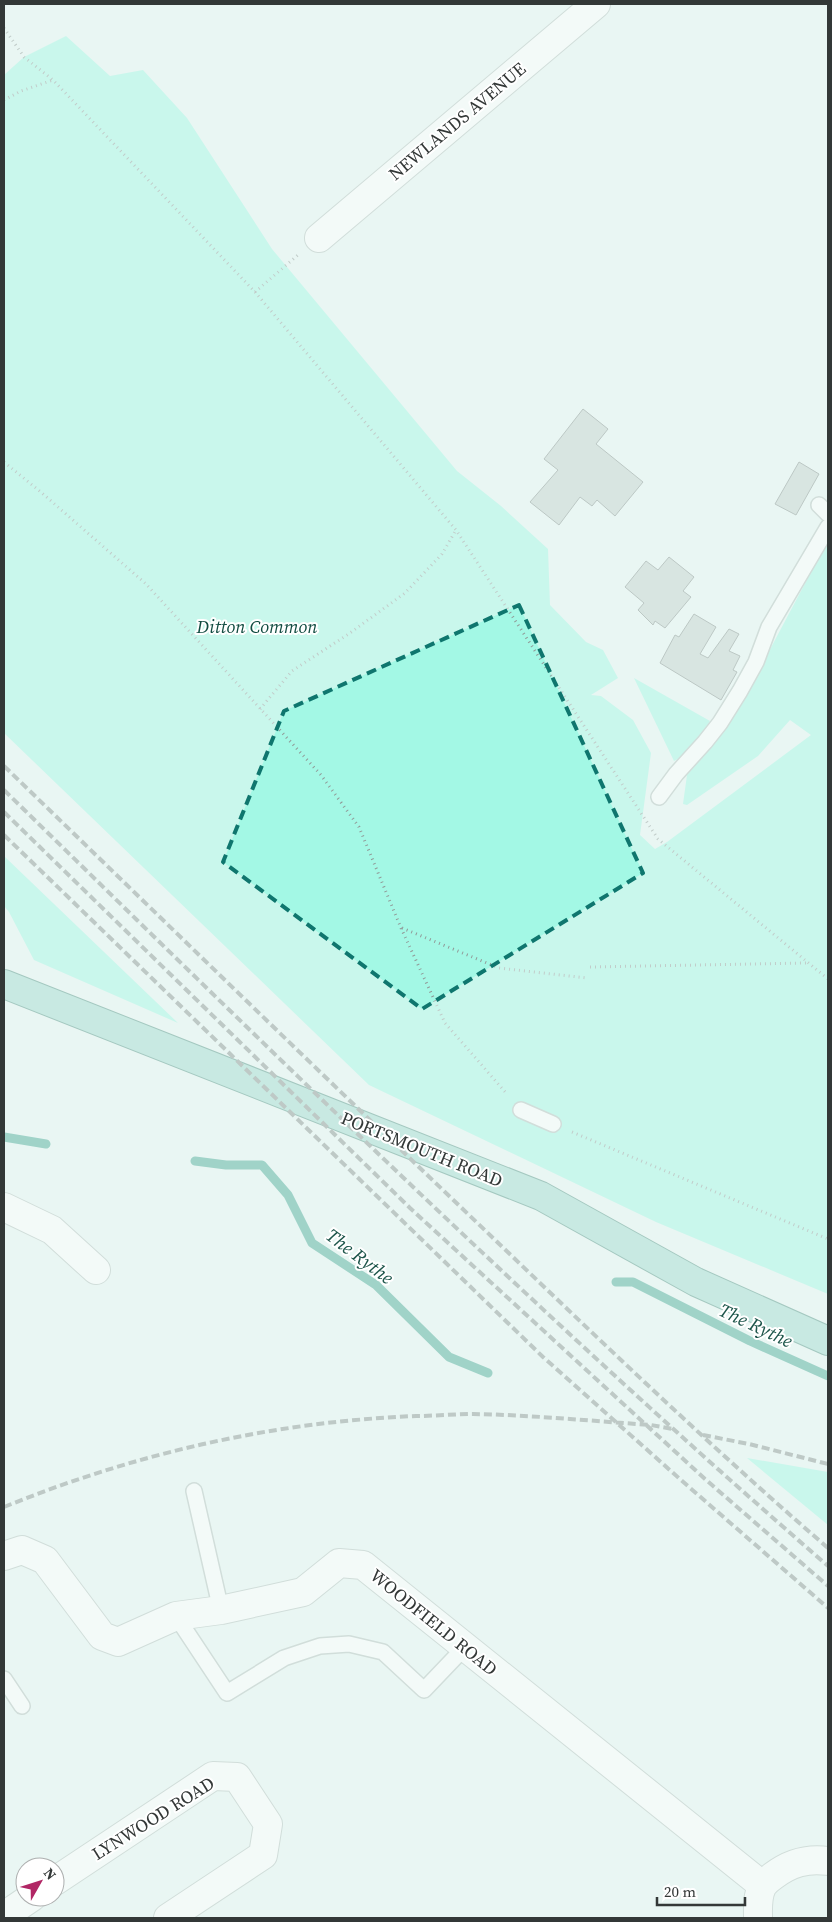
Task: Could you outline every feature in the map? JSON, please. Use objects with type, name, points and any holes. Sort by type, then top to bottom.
[{"type":"main road","name":"PORTSMOUTH ROAD","points":[[4,984],[541,1196],[696,1282],[828,1341]]},
{"type":"street","name":"NEWLANDS AVENUE","points":[[319,238],[596,4]]},
{"type":"street","points":[[4,1207],[52,1230],[96,1270]]},
{"type":"street","name":"WOODFIELD ROAD","points":[[4,1556],[22,1550],[45,1560],[102,1636],[118,1642],[176,1616],[221,1610],[303,1592],[339,1563],[363,1565],[762,1885]]},
{"type":"street","name":"LYNWOOD ROAD","points":[[65,1875],[213,1776],[237,1777],[268,1824],[263,1854],[168,1918]]},
{"type":"street","points":[[758,1918],[758,1903],[762,1885],[790,1864],[814,1859],[828,1861]]},
{"type":"street","points":[[4,1916],[17,1907]]},
{"type":"lane","points":[[659,797],[715,729],[740,690],[756,662],[770,627],[828,527]]},
{"type":"lane","points":[[521,1110],[552,1124]]},
{"type":"lane","points":[[194,1491],[221,1610]]},
{"type":"lane","points":[[176,1616],[227,1693],[284,1658],[320,1646],[349,1644],[383,1652],[424,1690],[465,1647]]},
{"type":"lane","points":[[4,1679],[22,1706]]},
{"type":"path","points":[[4,28],[24,57],[53,80],[255,292],[456,530],[658,839],[828,979]]},
{"type":"path","points":[[4,100],[21,91],[53,80]]},
{"type":"path","points":[[255,292],[288,264]]},
{"type":"path","points":[[4,462],[146,584],[321,776],[359,827],[401,928],[445,1023],[521,1110]]},
{"type":"path","points":[[260,710],[292,671],[350,633],[405,593],[442,554],[456,530]]},
{"type":"path","points":[[401,928],[499,968],[587,978]]},
{"type":"path","points":[[590,967],[807,963]]},
{"type":"path","points":[[552,1124],[828,1239]]},
{"type":"highlighted area","points":[[519,605],[643,873],[422,1009],[223,862],[284,711]]},
{"type":"green space","name":"Ditton Common","points":[[66,36],[110,76],[143,70],[187,118],[272,249],[457,471],[501,506],[548,549],[550,605],[586,642],[603,650],[618,678],[591,695],[601,696],[633,720],[651,753],[640,835],[655,849],[811,735],[790,720],[758,756],[687,805],[683,804],[687,775],[725,730],[749,689],[828,540],[828,1294],[656,1222],[369,1085],[4,733],[4,75],[24,57]]},
{"type":"green space","points":[[634,678],[710,721],[695,744],[674,761]]},
{"type":"green space","points":[[4,856],[178,1023],[34,960],[4,906]]},
{"type":"green space","points":[[747,1458],[828,1472],[828,1525]]},
{"type":"building","points":[[583,409],[608,429],[596,444],[643,482],[615,516],[597,500],[592,506],[580,497],[559,525],[530,502],[558,470],[544,459]]},
{"type":"building","points":[[799,462],[819,474],[796,515],[775,504]]},
{"type":"building","points":[[669,557],[694,577],[683,591],[691,597],[665,628],[655,621],[653,625],[638,610],[644,603],[625,587],[646,561],[658,570]]},
{"type":"building","points":[[694,614],[716,627],[700,654],[708,658],[729,629],[739,634],[729,651],[740,656],[733,670],[737,672],[721,700],[660,663],[675,635],[679,637]]},
{"type":"waterway","name":"The Rythe","points":[[4,1137],[46,1144]]},
{"type":"waterway","name":"The Rythe","points":[[195,1161],[226,1165],[262,1165],[288,1195],[312,1243],[376,1285],[449,1357],[488,1373]]},
{"type":"waterway","name":"The Rythe","points":[[616,1282],[633,1282],[750,1341],[828,1376]]},
{"type":"railway","points":[[4,766],[601,1341],[736,1467],[828,1548]]},
{"type":"railway","points":[[4,790],[308,1086],[513,1282],[722,1473],[828,1566]]},
{"type":"railway","points":[[4,812],[410,1208],[705,1479],[828,1586]]},
{"type":"railway","points":[[4,835],[543,1357],[828,1608]]},
{"type":"railway","points":[[4,1507],[104,1471],[155,1456],[257,1433],[310,1425],[362,1419],[473,1414],[651,1425],[673,1429]]},
{"type":"railway","points":[[703,1435],[749,1444],[828,1464]]}]
